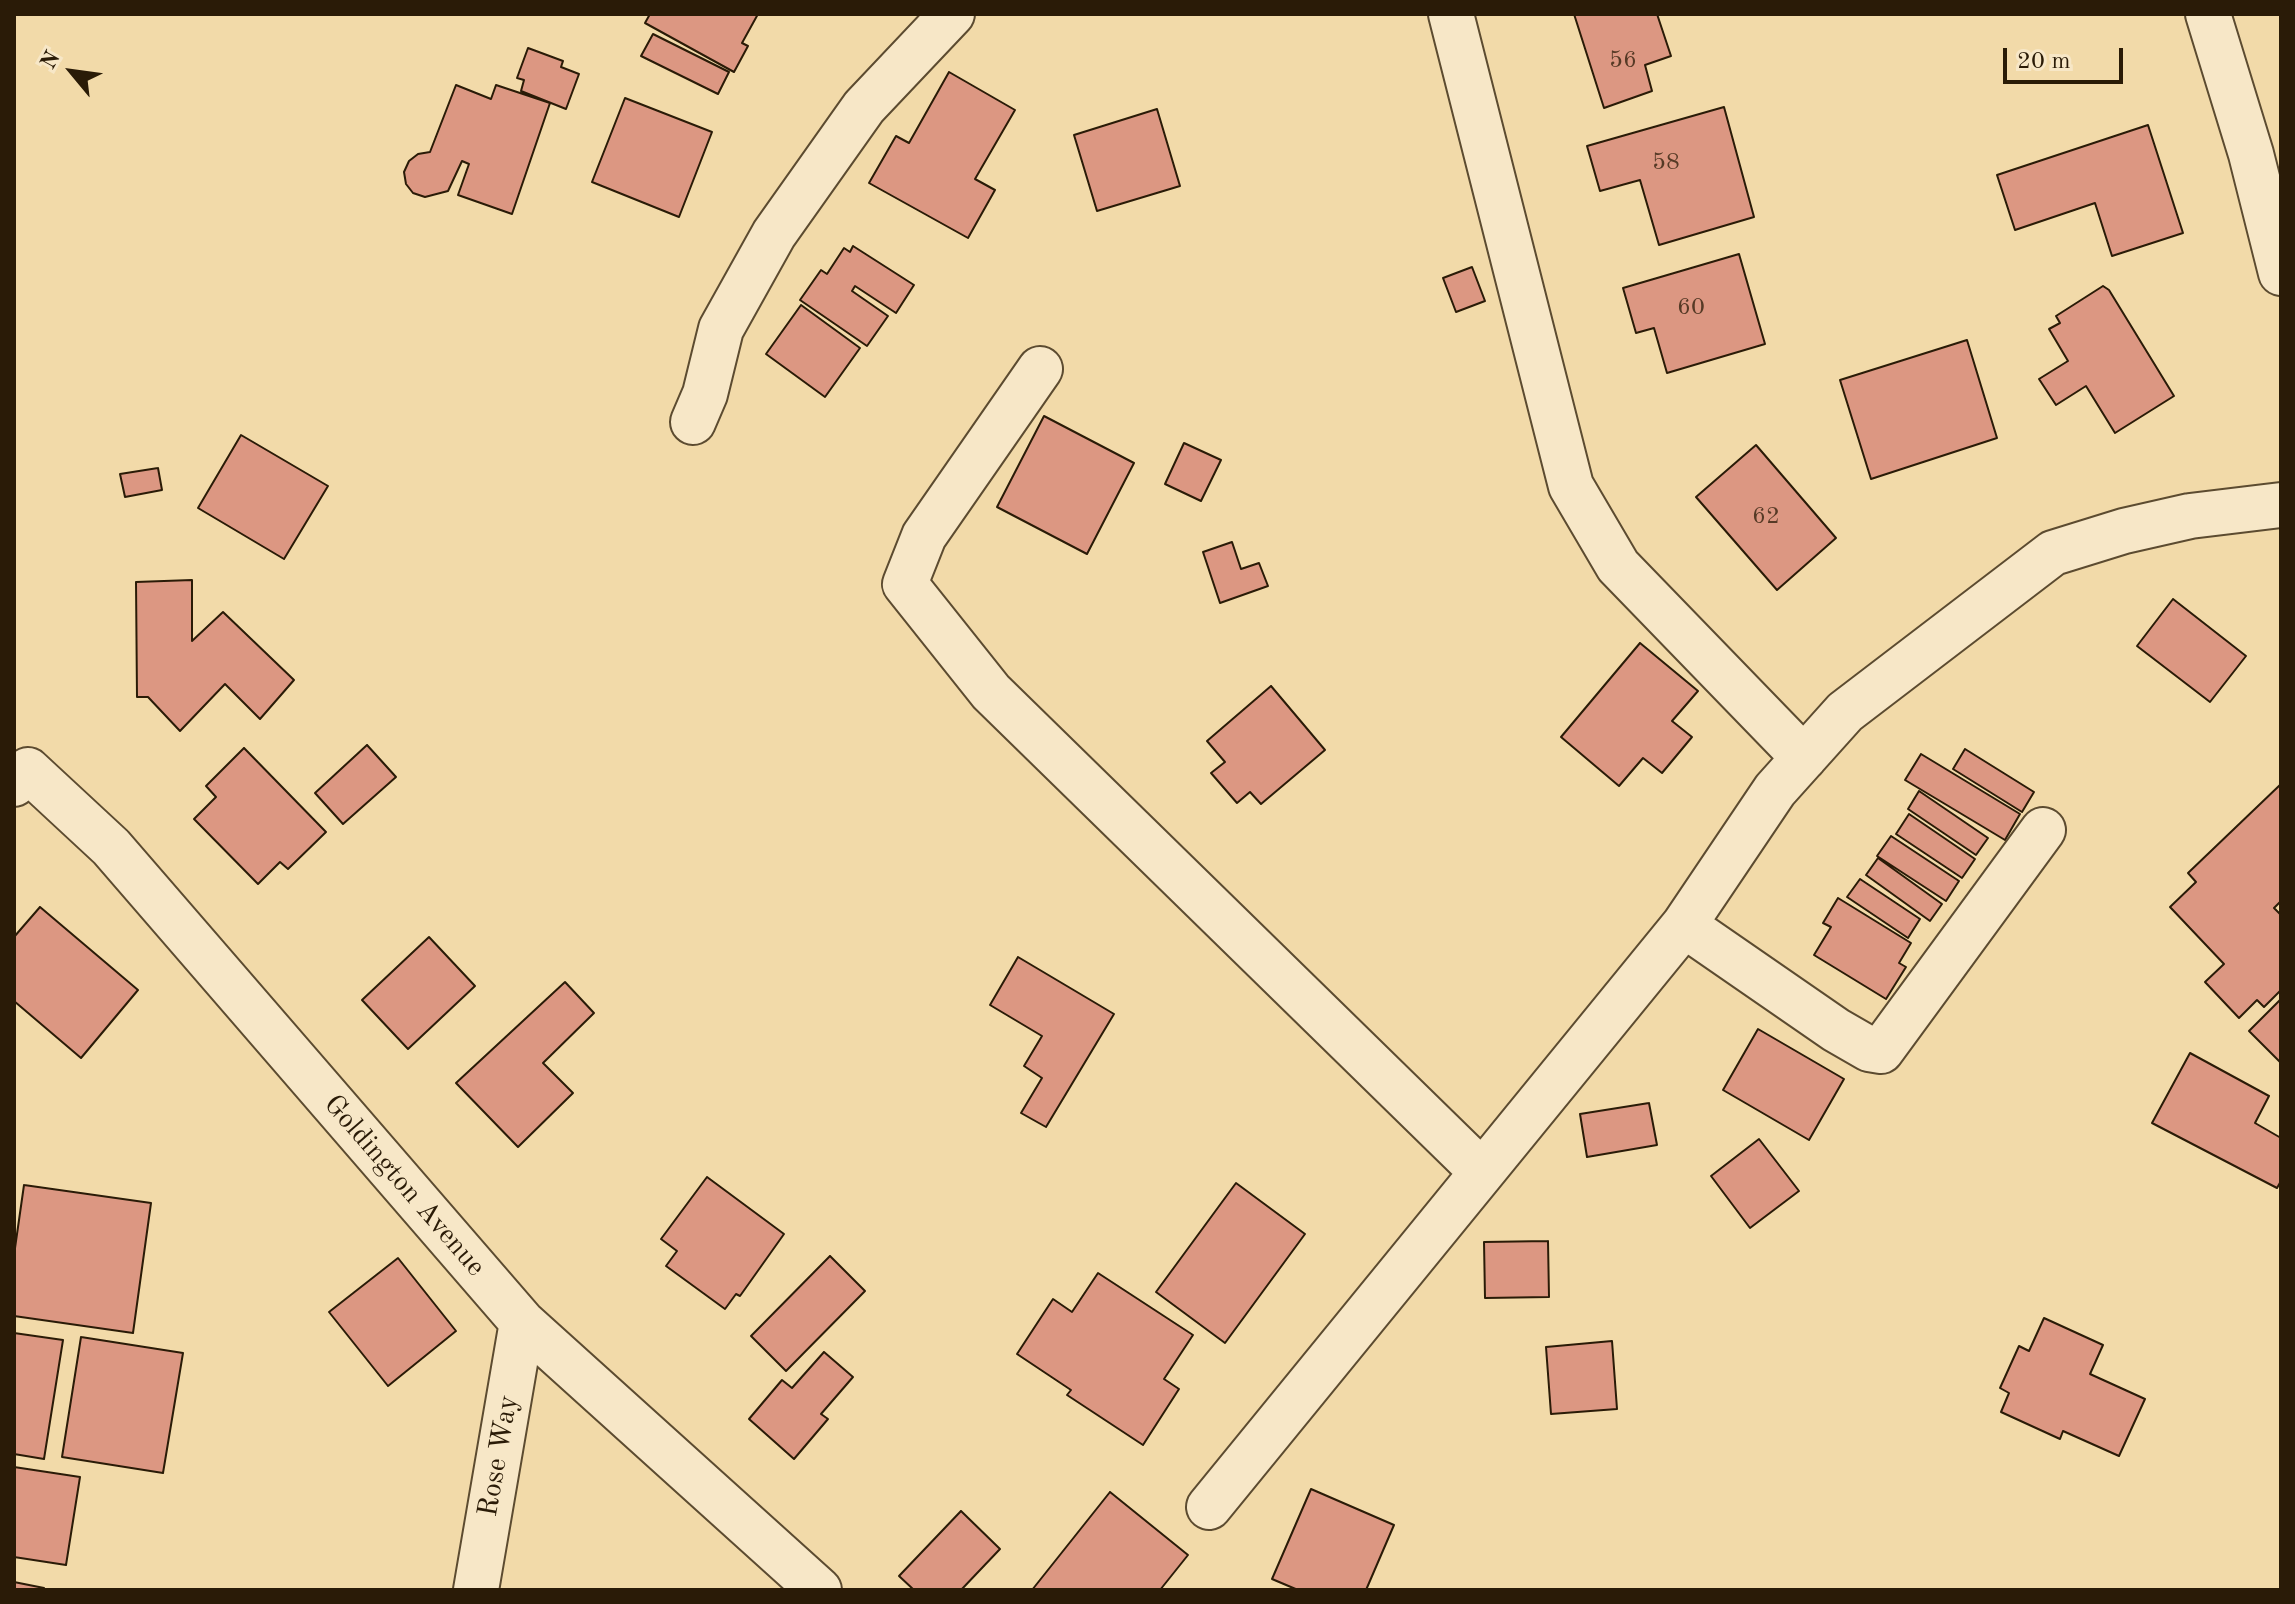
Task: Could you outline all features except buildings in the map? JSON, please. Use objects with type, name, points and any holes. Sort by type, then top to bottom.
[{"type":"street","points":[[693,422],[705,394],[721,329],[774,234],[864,107],[952,14]]},
{"type":"street","points":[[1451,14],[1571,486],[1618,566],[1804,758]]},
{"type":"street","points":[[2208,14],[2280,262]]},
{"type":"street","points":[[1040,369],[924,536],[905,584],[991,692],[1482,1172]]},
{"type":"street","points":[[1209,1507],[1684,925],[1775,790],[1856,704],[2053,553],[2176,519],[2281,505]]},
{"type":"street","name":"Goldington Avenue","points":[[14,784],[28,770],[111,847],[522,1322],[819,1590]]},
{"type":"street","points":[[1684,925],[1836,1030],[1869,1049],[1881,1051],[2043,830]]},
{"type":"street","name":"Rose Way","points":[[476,1590],[522,1322]]}]
